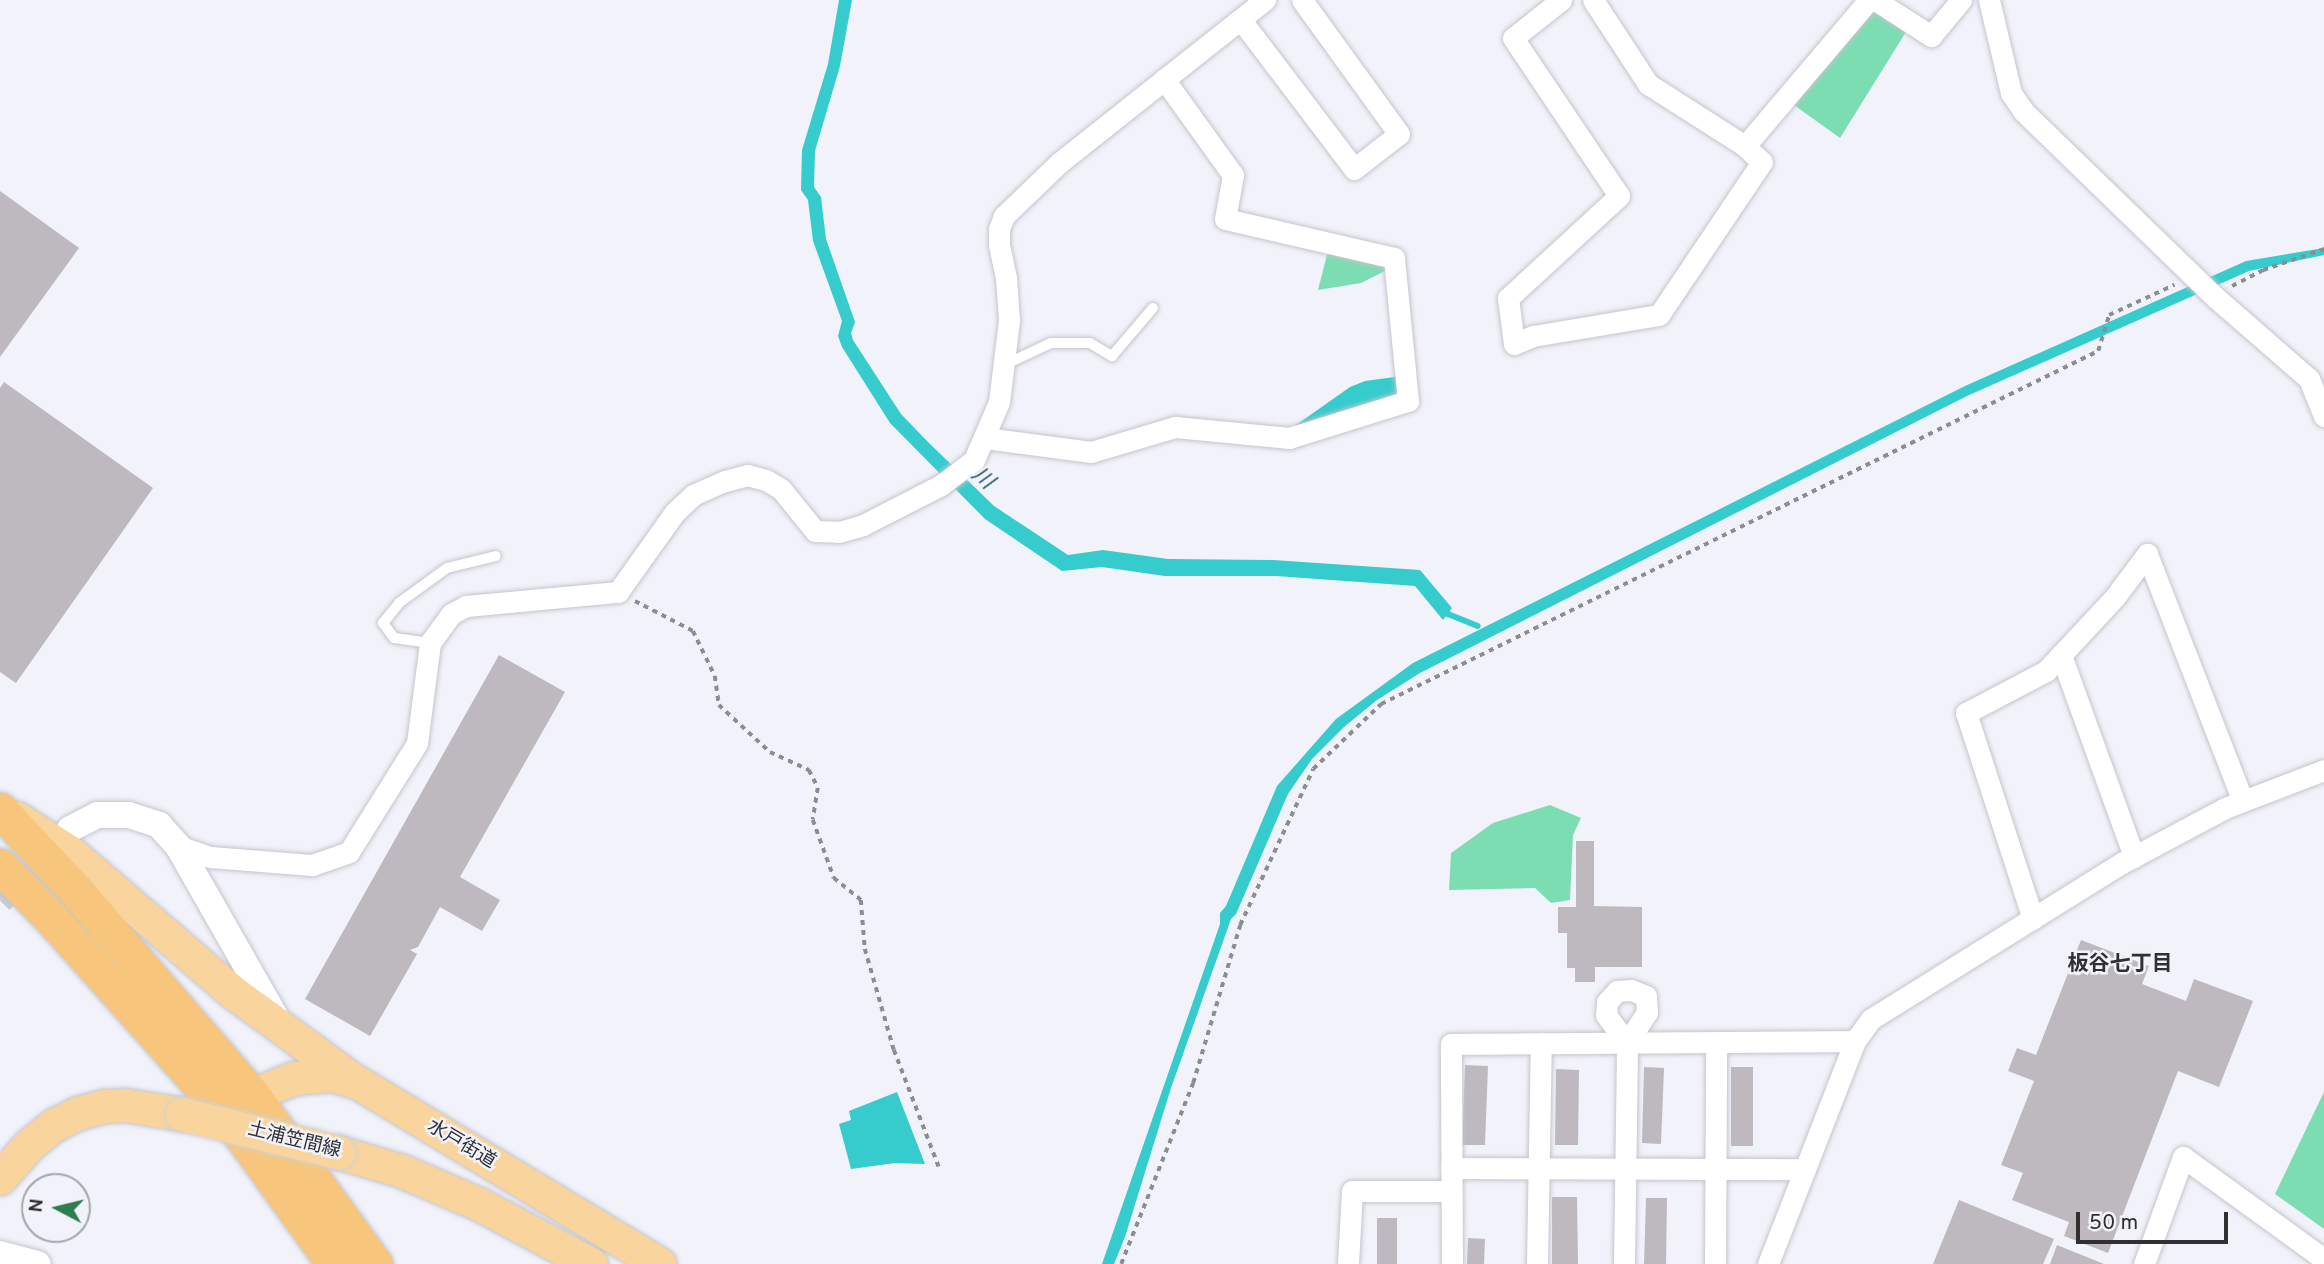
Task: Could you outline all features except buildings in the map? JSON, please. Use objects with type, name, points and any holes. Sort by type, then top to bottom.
[{"type":"highway","points":[[0,809],[76,891],[239,1105],[376,1264]]},
{"type":"highway","points":[[0,866],[239,1105],[334,1264]]},
{"type":"main road","points":[[0,809],[71,853],[205,970],[357,1082]]},
{"type":"main road","name":"水戸街道","points":[[239,1105],[275,1084],[312,1075],[332,1075],[357,1082],[660,1264]]},
{"type":"main road","name":"土浦笠間線","points":[[0,1178],[29,1145],[54,1125],[78,1113],[104,1106],[125,1105],[182,1114],[338,1152],[402,1171],[479,1205],[591,1264]]},
{"type":"street","points":[[178,846],[210,857],[312,865],[349,852],[417,743],[430,643],[451,614],[466,606],[618,592],[675,512],[693,495],[747,475],[766,480],[781,489],[815,531],[838,532],[863,526],[941,485],[974,460],[999,402],[1004,365],[1009,320],[999,229],[1004,216],[1059,163],[1265,0]]},
{"type":"street","points":[[1241,20],[1354,169],[1399,134],[1302,0]]},
{"type":"street","points":[[1562,0],[1513,38],[1619,196],[1508,298],[1514,344],[1533,337],[1659,315],[1762,162],[1745,146],[1648,84],[1593,0]]},
{"type":"street","points":[[1745,146],[1869,0]]},
{"type":"street","points":[[1875,0],[1931,36],[1961,0]]},
{"type":"street","points":[[1989,0],[2011,93],[2023,111],[2193,277],[2309,379],[2324,416]]},
{"type":"street","points":[[985,438],[1091,452],[1175,427],[1289,438],[1408,401],[1394,258],[1225,219],[1233,174],[1164,79]]},
{"type":"street","points":[[2034,919],[1966,713],[2046,671],[2115,597],[2147,554],[2243,801]]},
{"type":"street","points":[[2061,655],[2134,857]]},
{"type":"street","points":[[1768,1264],[1856,1041],[1871,1019],[2134,857],[2243,801],[2324,770]]},
{"type":"street","points":[[70,829],[97,815],[129,815],[159,825],[178,846],[283,1030]]},
{"type":"street","points":[[1452,1264],[1451,1044],[1856,1041]]},
{"type":"street","points":[[1537,1264],[1541,1043]]},
{"type":"street","points":[[1624,1264],[1627,1043]]},
{"type":"street","points":[[1715,1264],[1716,1043]]},
{"type":"street","points":[[2144,1264],[2183,1157],[2324,1259]]},
{"type":"street","points":[[1451,1168],[1805,1169]]},
{"type":"street","points":[[1348,1264],[1352,1191],[1451,1191]]},
{"type":"street","points":[[0,1254],[38,1264]]},
{"type":"lane","points":[[1004,365],[1051,343],[1090,343],[1112,356],[1153,308]]},
{"type":"lane","points":[[430,643],[394,638],[383,624],[399,603],[447,568],[496,556]]},
{"type":"path","points":[[2215,297],[2263,270],[2324,249]]},
{"type":"path","points":[[1121,1264],[1193,1083],[1240,925],[1313,769],[1381,704],[2098,351],[2109,315],[2193,277]]},
{"type":"path","points":[[618,592],[693,631],[715,676],[719,705],[770,752],[809,770],[818,788],[813,820],[834,878],[861,900],[865,949],[894,1050],[939,1167]]},
{"type":"green space","points":[[1871,3],[1909,27],[1840,138],[1794,105]]},
{"type":"green space","points":[[1329,247],[1389,269],[1361,283],[1318,290]]},
{"type":"green space","points":[[1550,805],[1581,818],[1573,835],[1570,900],[1551,903],[1535,888],[1449,890],[1451,853],[1493,823]]},
{"type":"green space","points":[[2324,1092],[2324,1229],[2275,1194]]},
{"type":"water","name":"川","points":[[839,0],[852,0],[840,66],[815,151],[814,187],[821,197],[826,239],[855,322],[851,333],[853,340],[901,414],[927,441],[994,506],[1068,555],[1103,550],[1168,559],[1273,560],[1420,570],[1452,608],[1443,620],[1415,586],[1276,576],[1165,576],[1102,567],[1062,571],[985,519],[890,423],[842,347],[838,336],[842,321],[813,241],[808,200],[801,190],[802,150],[828,64]]},
{"type":"water","points":[[2324,248],[2324,255],[2249,271],[1967,396],[1420,673],[1377,700],[1344,727],[1312,759],[1288,794],[1236,914],[1231,919],[1171,1088],[1125,1237],[1114,1264],[1102,1264],[1220,924],[1220,913],[1226,906],[1277,786],[1336,719],[1413,663],[1965,386],[2246,261]]},
{"type":"water","points":[[1402,376],[1403,398],[1289,430],[1350,387],[1365,381]]},
{"type":"water","points":[[897,1092],[925,1164],[895,1163],[851,1169],[839,1124],[851,1120],[849,1111]]},
{"type":"waterway","name":"川","points":[[1443,608],[1448,614],[1478,626]]},
{"type":"tunnel","points":[[0,901],[30,870]]},
{"type":"district","name":"板谷七丁目","points":[[2120,965]]}]
